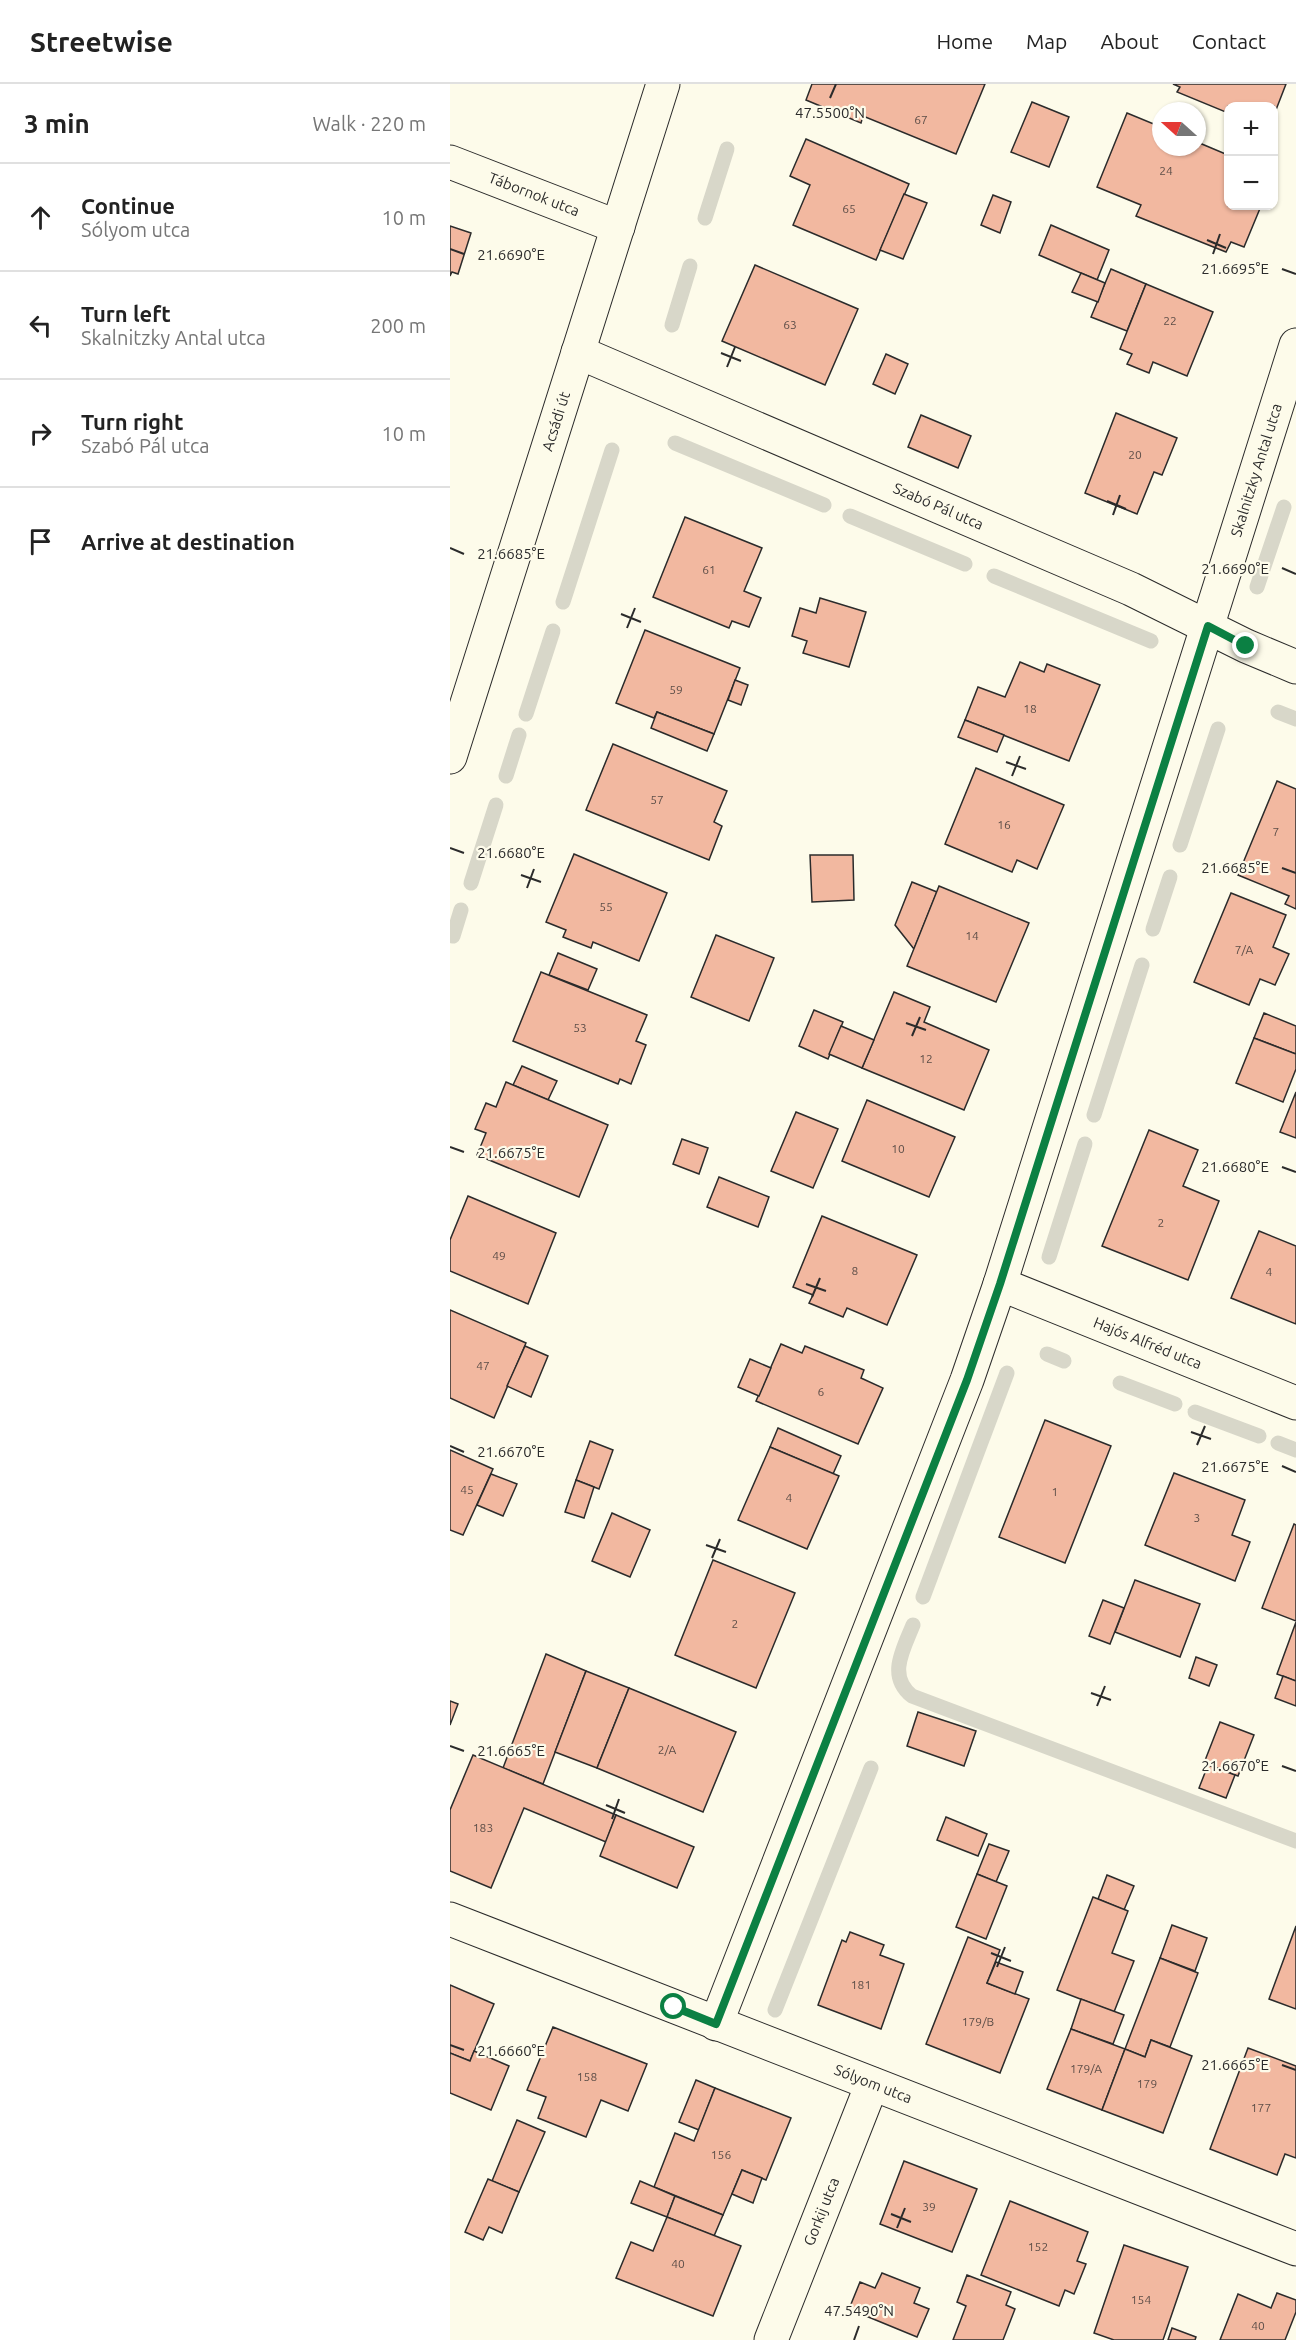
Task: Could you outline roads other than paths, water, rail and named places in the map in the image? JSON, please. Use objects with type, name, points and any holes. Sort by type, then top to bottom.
[{"type":"street","name":"Acsádi út","points":[[450,757],[663,84]]},
{"type":"street","name":"Tábornok utca","points":[[450,162],[618,227]]},
{"type":"street","name":"Skalnitzky Antal utca","points":[[716,2024],[963,1391],[1000,1284],[1296,345]]},
{"type":"street","name":"Szabó Pál utca","points":[[578,352],[1120,584],[1296,667]]},
{"type":"street","name":"Hajós Alfréd utca","points":[[1000,1284],[1296,1403]]},
{"type":"street","name":"Sólyom utca","points":[[450,1919],[1296,2249]]},
{"type":"street","name":"Gorkij utca","points":[[771,2340],[872,2084]]},
{"type":"waterway","points":[[705,218],[727,149]]},
{"type":"waterway","points":[[672,325],[690,266]]},
{"type":"waterway","points":[[675,443],[824,505]]},
{"type":"waterway","points":[[563,602],[612,450]]},
{"type":"waterway","points":[[1257,587],[1284,507]]},
{"type":"waterway","points":[[850,516],[965,564]]},
{"type":"waterway","points":[[994,576],[1151,641]]},
{"type":"waterway","points":[[526,714],[553,631]]},
{"type":"waterway","points":[[1278,712],[1296,719]]},
{"type":"waterway","points":[[1180,845],[1218,729]]},
{"type":"waterway","points":[[506,776],[519,735]]},
{"type":"waterway","points":[[471,883],[496,805]]},
{"type":"waterway","points":[[1153,929],[1170,877]]},
{"type":"waterway","points":[[453,936],[461,910]]},
{"type":"waterway","points":[[1094,1115],[1142,965]]},
{"type":"waterway","points":[[1049,1257],[1085,1144]]},
{"type":"waterway","points":[[1047,1354],[1064,1361]]},
{"type":"waterway","points":[[923,1597],[1007,1373]]},
{"type":"waterway","points":[[1120,1383],[1175,1404]]},
{"type":"waterway","points":[[1195,1412],[1259,1436]]},
{"type":"waterway","points":[[1278,1443],[1296,1450]]},
{"type":"waterway","points":[[913,1625],[899,1662],[900,1680],[912,1696],[1296,1841]]},
{"type":"waterway","points":[[775,2010],[871,1768]]}]
